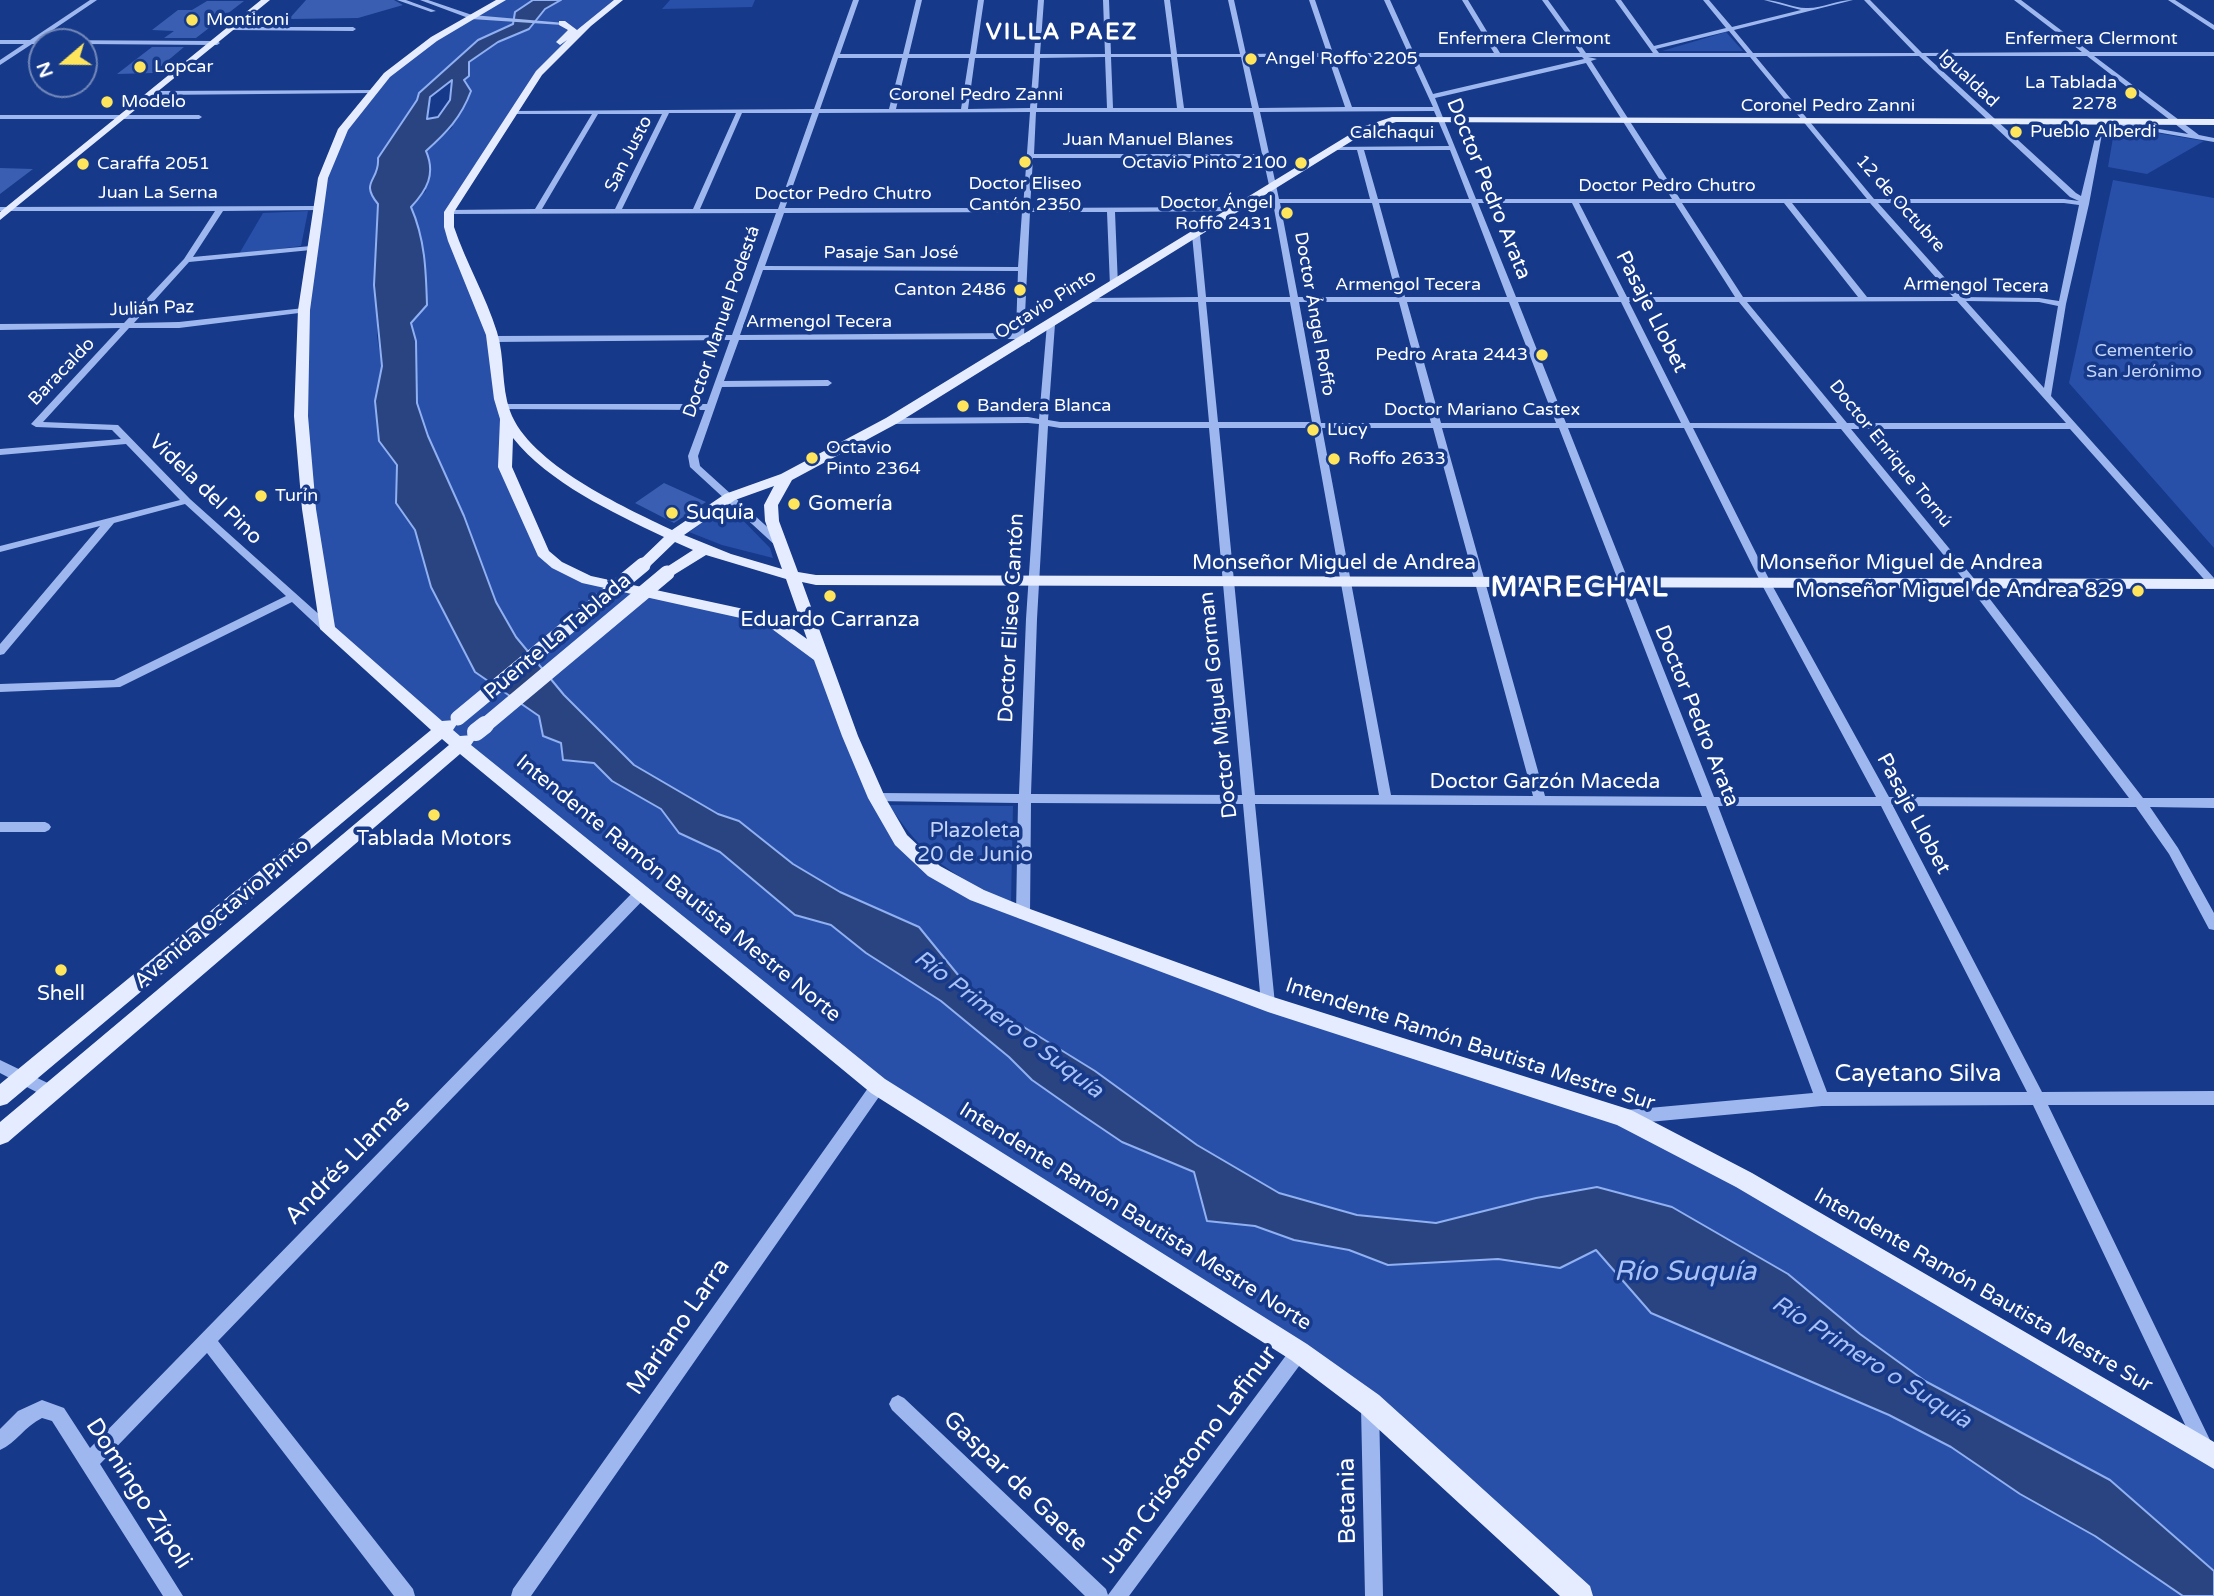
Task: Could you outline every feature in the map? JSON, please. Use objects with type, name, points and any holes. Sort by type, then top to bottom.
[{"type":"main road","points":[[0,217],[5,209],[154,93],[266,0]]},
{"type":"main road","points":[[257,9],[276,0]]},
{"type":"main road","points":[[328,629],[309,509],[301,427],[304,310],[316,208],[331,155],[343,129],[370,92],[402,61],[502,0]]},
{"type":"main road","points":[[565,23],[586,18],[611,0]]},
{"type":"main road","points":[[619,0],[548,62],[449,212],[453,241],[493,339],[505,413],[505,467],[543,553],[557,565],[587,580],[748,615],[777,625],[823,658]]},
{"type":"main road","points":[[509,122],[504,116],[533,68],[573,30],[565,23]]},
{"type":"main road","name":"Coronel Pedro Zanni","points":[[1439,113],[1626,121],[2214,122]]},
{"type":"main road","name":"Octavio Pinto","points":[[672,537],[730,497],[786,477],[891,421],[1024,338],[1114,286],[1331,148],[1382,122],[1439,113]]},
{"type":"main road","points":[[505,413],[527,444],[555,469],[634,519],[704,550],[791,576]]},
{"type":"main road","name":"Intendente Ramón Bautista Mestre Sur","points":[[786,477],[771,505],[772,521],[791,576],[850,736],[877,798],[901,839],[919,859],[977,895],[1268,1004],[1623,1117],[1744,1180],[2210,1453]]},
{"type":"main road","name":"Puente La Tablada","points":[[458,718],[643,565],[672,537]]},
{"type":"main road","name":"Puente La Tablada","points":[[468,738],[667,573],[704,550]]},
{"type":"main road","name":"Monseñor Miguel de Andrea","points":[[791,576],[816,580],[1032,583],[2214,584]]},
{"type":"main road","name":"Intendente Ramón Bautista Mestre Norte","points":[[328,629],[442,730],[468,738],[640,893],[878,1086],[1299,1352],[1370,1404],[1580,1596]]},
{"type":"main road","name":"Avenida Octavio Pinto","points":[[0,1097],[458,718]]},
{"type":"main road","name":"Avenida Octavio Pinto","points":[[0,1135],[468,738]]},
{"type":"street","points":[[53,28],[94,0]]},
{"type":"street","points":[[400,0],[450,17],[565,23]]},
{"type":"street","points":[[423,0],[475,17]]},
{"type":"street","name":"Doctor Manuel Podestá","points":[[781,545],[695,467],[693,456],[856,0]]},
{"type":"street","points":[[892,111],[919,0]]},
{"type":"street","points":[[964,110],[981,0]]},
{"type":"street","points":[[1024,338],[1022,269],[1041,0]]},
{"type":"street","points":[[1106,0],[1110,110]]},
{"type":"street","points":[[1167,0],[1181,110]]},
{"type":"street","name":"Doctor Ángel Roffo","points":[[1231,0],[1273,185],[1386,801]]},
{"type":"street","points":[[1312,0],[1349,109]]},
{"type":"street","name":"Doctor Pedro Arata","points":[[1387,0],[1453,148],[1710,801],[1822,1099]]},
{"type":"street","points":[[1465,0],[1497,53]]},
{"type":"street","name":"Doctor Enrique Tornú","points":[[1545,0],[1583,53],[1743,300],[1972,583],[2139,802],[2174,851],[2214,925]]},
{"type":"street","points":[[1618,0],[1655,50],[1850,0]]},
{"type":"street","name":"12 de Octubre","points":[[1706,0],[1747,53],[1874,203],[2214,584]]},
{"type":"street","points":[[1768,0],[1807,10]]},
{"type":"street","name":"Igualdad","points":[[1867,0],[1917,53],[2073,195],[2086,203]]},
{"type":"street","points":[[2017,0],[2198,138]]},
{"type":"street","points":[[2171,0],[2214,28]]},
{"type":"street","points":[[233,29],[352,29]]},
{"type":"street","points":[[0,42],[28,42]]},
{"type":"street","points":[[98,42],[216,43]]},
{"type":"street","points":[[0,63],[28,45]]},
{"type":"street","name":"Enfermera Clermont","points":[[835,56],[1583,53],[1655,50],[1747,53],[2214,54]]},
{"type":"street","points":[[1431,97],[1588,61],[1615,52]]},
{"type":"street","points":[[154,93],[370,92]]},
{"type":"street","name":"Coronel Pedro Zanni","points":[[516,112],[1349,109],[1439,113]]},
{"type":"street","points":[[538,210],[596,111]]},
{"type":"street","name":"San Justo","points":[[618,210],[667,111]]},
{"type":"street","points":[[696,210],[740,111]]},
{"type":"street","points":[[0,117],[199,117]]},
{"type":"street","points":[[2046,395],[2062,304],[2103,122],[2214,141]]},
{"type":"street","name":"Calchaqui","points":[[1331,148],[1453,148]]},
{"type":"street","points":[[1360,148],[1541,802]]},
{"type":"street","name":"Juan Manuel Blanes","points":[[1030,156],[1266,156]]},
{"type":"street","name":"Doctor Pedro Chutro","points":[[1249,201],[2086,203]]},
{"type":"street","name":"Pasaje Llobet","points":[[1574,202],[1767,585],[1884,800],[2037,1097],[2210,1453]]},
{"type":"street","points":[[1787,202],[1865,300]]},
{"type":"street","name":"Juan La Serna","points":[[5,209],[316,208]]},
{"type":"street","name":"Baracaldo","points":[[40,426],[37,421],[129,326],[187,260],[220,209]]},
{"type":"street","points":[[1111,209],[1114,286]]},
{"type":"street","name":"Doctor Pedro Chutro","points":[[449,212],[1236,209]]},
{"type":"street","name":"Doctor Miguel Gorman","points":[[1196,235],[1268,1004]]},
{"type":"street","points":[[187,260],[311,248]]},
{"type":"street","name":"Pasaje San José","points":[[759,268],[1022,269]]},
{"type":"street","name":"Armengol Tecera","points":[[1090,300],[1962,299],[2039,300],[2062,304]]},
{"type":"street","name":"Julián Paz","points":[[0,327],[197,324],[304,310]]},
{"type":"street","name":"Doctor Eliseo Cantón","points":[[1023,914],[1023,798],[1032,583],[1051,324]]},
{"type":"street","name":"Armengol Tecera","points":[[493,339],[1024,338]]},
{"type":"street","points":[[718,384],[828,383]]},
{"type":"street","points":[[505,413],[710,407]]},
{"type":"street","name":"Doctor Mariano Castex","points":[[891,421],[1213,426],[2074,426]]},
{"type":"street","name":"Videla del Pino","points":[[40,426],[110,426],[290,598],[328,629]]},
{"type":"street","points":[[0,452],[126,441]]},
{"type":"street","points":[[0,549],[187,501]]},
{"type":"street","points":[[0,651],[110,521]]},
{"type":"street","points":[[0,688],[116,684],[290,598]]},
{"type":"street","name":"Doctor Garzón Maceda","points":[[877,798],[2214,803]]},
{"type":"street","points":[[0,827],[45,827]]},
{"type":"street","name":"Andrés Llamas","points":[[89,1462],[640,893]]},
{"type":"street","points":[[0,1066],[51,1092]]},
{"type":"street","name":"Mariano Larra","points":[[520,1596],[878,1086]]},
{"type":"street","name":"Cayetano Silva","points":[[1623,1117],[1822,1099],[2214,1098]]},
{"type":"street","points":[[208,1341],[406,1596]]},
{"type":"street","name":"Juan Crisóstomo Lafinur","points":[[1117,1596],[1299,1352]]},
{"type":"street","name":"Gaspar de Gaete","points":[[898,1404],[1099,1596]]},
{"type":"street","name":"Betania","points":[[1370,1404],[1374,1596]]},
{"type":"street","name":"Domingo Zípoli","points":[[0,1441],[24,1417],[42,1409],[58,1415],[174,1596]]},
{"type":"green space","points":[[502,0],[533,0],[515,12],[513,24],[478,40],[419,93],[378,158],[378,166],[370,185],[378,204],[377,337],[382,366],[375,401],[379,441],[397,466],[396,503],[415,530],[431,587],[475,672],[539,716],[543,735],[561,743],[567,761],[594,763],[612,781],[661,809],[679,833],[720,852],[795,915],[831,925],[866,953],[941,1001],[1009,1057],[1032,1080],[1122,1142],[1194,1172],[1207,1221],[1255,1226],[1294,1240],[1349,1250],[1388,1265],[1498,1259],[1560,1268],[1596,1250],[1651,1313],[1889,1415],[1951,1447],[2020,1494],[2095,1536],[2183,1596],[1580,1596],[1370,1404],[878,1086],[328,629],[301,427],[316,208],[343,129],[402,62]]},
{"type":"green space","points":[[561,0],[619,0],[548,62],[449,219],[490,327],[504,456],[543,553],[570,574],[777,625],[823,658],[850,736],[919,859],[1023,914],[1623,1117],[2214,1456],[2214,1571],[2110,1480],[1925,1381],[1860,1334],[1536,1198],[1436,1223],[1357,1215],[1279,1193],[1197,1145],[1095,1071],[1001,1013],[963,981],[919,927],[840,892],[793,864],[739,821],[718,814],[634,765],[564,695],[516,637],[496,602],[417,403],[416,341],[411,323],[427,304],[410,207],[426,191],[425,151],[452,128],[464,79],[469,76],[469,62],[498,42],[528,30],[545,9]]},
{"type":"green space","points":[[670,0],[755,0],[752,7],[662,9]]},
{"type":"green space","points":[[1726,32],[1743,51],[1662,51]]},
{"type":"green space","points":[[2115,126],[2204,141],[2147,174],[2108,167]]},
{"type":"green space","name":"Cementerio San Jerónimo","points":[[2113,180],[2214,198],[2214,548],[2069,383]]},
{"type":"green space","points":[[308,211],[301,246],[239,254],[263,213]]},
{"type":"green space","points":[[728,505],[770,548],[773,558],[722,545],[689,532]]},
{"type":"green space","name":"Plazoleta 20 de Junio","points":[[889,805],[1013,806],[1011,903],[972,884],[928,853]]},
{"type":"water","name":"Río Suquía","points":[[533,0],[561,0],[545,9],[529,29],[498,42],[469,62],[469,76],[464,80],[471,91],[452,124],[426,151],[430,174],[422,194],[411,207],[422,243],[427,305],[411,323],[416,341],[417,403],[496,602],[516,637],[564,695],[634,765],[718,814],[739,821],[793,864],[840,892],[919,927],[963,981],[1001,1013],[1095,1071],[1197,1145],[1279,1193],[1357,1215],[1436,1223],[1536,1198],[1597,1187],[1672,1207],[1788,1274],[1860,1334],[1925,1381],[2110,1480],[2214,1571],[2214,1596],[2183,1596],[2095,1536],[2020,1494],[1951,1447],[1889,1415],[1651,1313],[1596,1250],[1560,1268],[1498,1259],[1388,1265],[1349,1250],[1294,1240],[1255,1226],[1207,1221],[1194,1172],[1122,1142],[1079,1113],[1032,1080],[1009,1057],[941,1001],[866,953],[831,925],[795,915],[720,852],[679,833],[661,809],[612,781],[594,763],[563,760],[561,743],[543,736],[539,716],[475,672],[431,587],[415,530],[396,503],[397,465],[379,441],[375,401],[382,366],[374,285],[378,204],[370,185],[378,166],[378,158],[419,93],[478,40],[513,24],[515,12]],"holes":[[[452,80],[450,100],[438,117],[427,119],[430,97]]]},
{"type":"building","points":[[306,0],[394,0],[403,5],[358,18],[289,19]]},
{"type":"building","name":"Montironi","points":[[207,1],[244,1],[196,38],[164,38],[174,31],[152,30],[178,10],[192,10]]},
{"type":"building","points":[[152,47],[184,47],[153,73],[117,74]]},
{"type":"building","points":[[0,168],[33,169],[0,194]]},
{"type":"building","name":"Suquía","points":[[664,483],[706,502],[674,523],[635,503]]},
{"type":"place","name":"Montironi","points":[[192,20]]},
{"type":"place","name":"Angel Roffo 2205","points":[[1251,59]]},
{"type":"place","name":"Lopcar","points":[[140,67]]},
{"type":"place","name":"La Tablada 2278","points":[[2131,93]]},
{"type":"place","name":"Modelo","points":[[107,102]]},
{"type":"place","name":"Pueblo Alberdi","points":[[2016,132]]},
{"type":"place","name":"Doctor Eliseo Cantón 2350","points":[[1025,162]]},
{"type":"place","name":"Octavio Pinto 2100","points":[[1301,163]]},
{"type":"place","name":"Caraffa 2051","points":[[83,164]]},
{"type":"place","name":"Doctor Ángel Roffo 2431","points":[[1287,213]]},
{"type":"place","name":"Canton 2486","points":[[1020,290]]},
{"type":"place","name":"Pedro Arata 2443","points":[[1542,355]]},
{"type":"place","name":"Bandera Blanca","points":[[963,406]]},
{"type":"place","name":"Lucy","points":[[1313,430]]},
{"type":"place","name":"Octavio Pinto 2364","points":[[812,458]]},
{"type":"place","name":"Roffo 2633","points":[[1334,459]]},
{"type":"place","name":"Turín","points":[[261,496]]},
{"type":"place","name":"Gomería","points":[[794,504]]},
{"type":"place","name":"Suquía","points":[[672,513]]},
{"type":"place","name":"Monseñor Miguel de Andrea 829","points":[[2138,591]]},
{"type":"place","name":"Eduardo Carranza","points":[[830,596]]},
{"type":"place","name":"Tablada Motors","points":[[434,815]]},
{"type":"place","name":"Shell","points":[[61,970]]},
{"type":"district","name":"VILLA PAEZ","points":[[1062,33]]},
{"type":"district","name":"MARECHAL","points":[[1580,589]]},
{"type":"water label","name":"Río Primero o Suquía","points":[[1008,1025]]},
{"type":"water label","name":"Río Primero o Suquía","points":[[1871,1363]]}]
